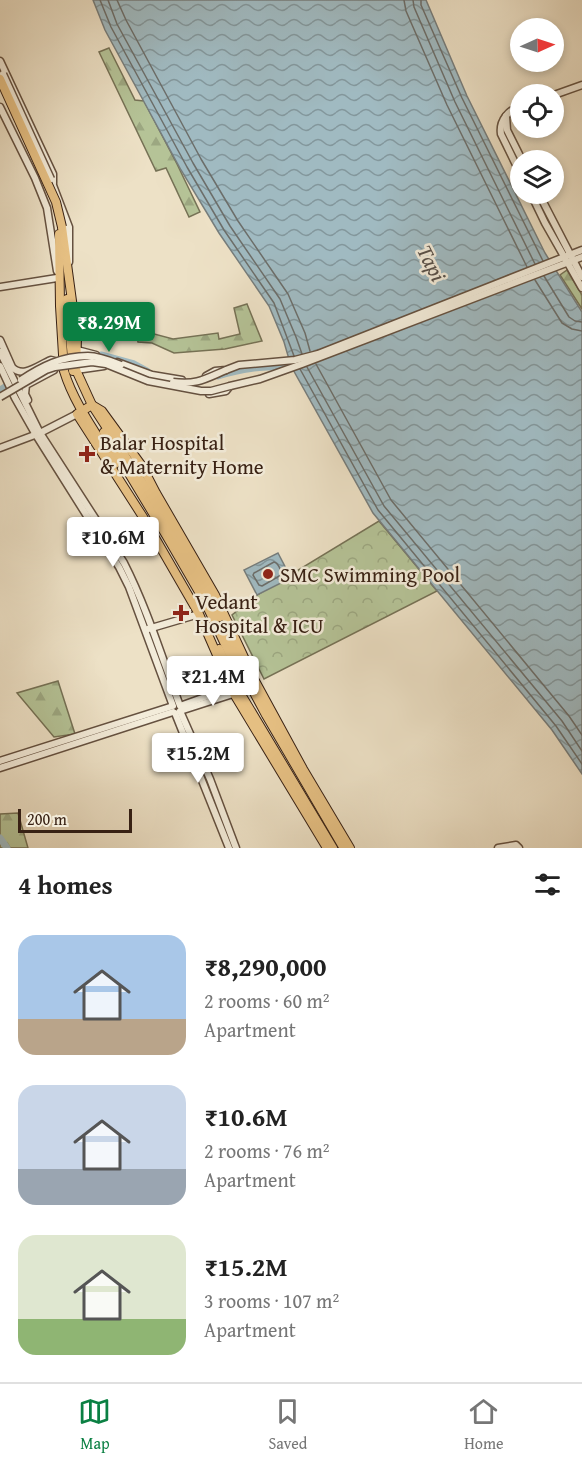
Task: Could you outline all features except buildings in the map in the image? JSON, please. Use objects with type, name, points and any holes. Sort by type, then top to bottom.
[{"type":"main road","points":[[1,74],[56,202],[81,351],[76,370],[85,409],[151,496],[218,613],[244,674],[266,715],[344,848]]},
{"type":"main road","points":[[0,86],[53,204],[60,227],[59,282],[64,371],[67,381],[198,597],[252,704],[253,714]]},
{"type":"main road","points":[[59,282],[63,292],[68,373],[85,409],[199,614],[235,690],[327,848]]},
{"type":"main road","points":[[70,287],[67,293],[72,369],[85,409],[201,609],[235,690],[253,714],[262,734],[275,748],[333,848]]},
{"type":"main road","points":[[85,409],[102,411],[142,466],[215,595],[255,681],[350,848]]},
{"type":"street","points":[[0,61],[53,174],[52,181]]},
{"type":"street","points":[[1,74],[52,181],[69,227],[68,273]]},
{"type":"street","points":[[564,91],[582,85]]},
{"type":"street","points":[[0,107],[35,178],[46,208],[59,282],[0,288]]},
{"type":"street","points":[[510,111],[501,125],[501,134],[510,152]]},
{"type":"street","points":[[506,116],[507,130],[517,150]]},
{"type":"street","points":[[16,140],[33,132]]},
{"type":"street","points":[[536,204],[582,288]]},
{"type":"street","points":[[543,204],[566,260],[582,277]]},
{"type":"street","points":[[0,398],[55,364],[92,362],[106,364],[148,381],[201,391],[211,391],[260,380],[566,260],[582,250]]},
{"type":"street","points":[[0,393],[30,374],[55,364],[90,356],[153,378],[186,384],[198,382],[239,365],[295,360],[318,354],[566,260],[582,257]]},
{"type":"street","points":[[0,340],[12,367],[18,372],[23,373],[51,360],[55,364]]},
{"type":"street","points":[[81,351],[152,375],[180,380],[191,380],[226,370]]},
{"type":"street","points":[[0,352],[40,432],[129,587],[148,629],[176,710],[229,848]]},
{"type":"street","points":[[40,432],[25,394],[26,385],[54,370],[55,364]]},
{"type":"street","points":[[0,366],[15,398],[40,432]]},
{"type":"street","points":[[76,370],[88,367],[107,367],[148,383],[201,394],[226,391],[230,386]]},
{"type":"street","points":[[0,448],[40,432],[85,409]]},
{"type":"street","points":[[148,629],[199,614]]},
{"type":"street","points":[[0,761],[5,764],[235,690]]},
{"type":"street","points":[[176,710],[210,779],[236,848]]},
{"type":"street","points":[[498,848],[516,845],[519,848]]},
{"type":"green space","points":[[109,48],[135,100],[144,101],[200,212],[189,217],[166,168],[156,171],[99,52]]},
{"type":"green space","points":[[567,270],[582,295],[582,309],[560,275]]},
{"type":"green space","points":[[247,304],[262,341],[225,349],[174,353],[152,343],[138,342],[135,325],[152,321],[154,334],[173,339],[218,333],[219,339],[240,334],[234,308]]},
{"type":"green space","points":[[379,521],[437,591],[264,679],[232,615],[257,595]]},
{"type":"green space","points":[[58,681],[75,734],[54,737],[17,693]]},
{"type":"green space","points":[[18,813],[28,848],[0,848],[0,814]]},
{"type":"water","name":"Tapi","points":[[93,0],[426,0],[467,96],[510,183],[510,204],[521,204],[545,253],[582,312],[582,774],[552,730],[373,513],[291,366],[269,306],[219,233],[181,170],[105,30]]},
{"type":"water","name":"SMC Swimming Pool","points":[[278,553],[291,578],[257,595],[244,570]]},
{"type":"waterway","points":[[101,355],[134,364],[147,371]]},
{"type":"waterway","points":[[218,376],[246,369],[291,366]]},
{"type":"waterway","points":[[0,390],[5,387]]},
{"type":"waterway","points":[[0,838],[7,848]]},
{"type":"place","name":"Balar Hospital & Maternity Home","points":[[87,454]]},
{"type":"place","name":"SMC Swimming Pool","points":[[268,574]]},
{"type":"place","name":"Vedant Hospital & ICU","points":[[181,613]]}]
